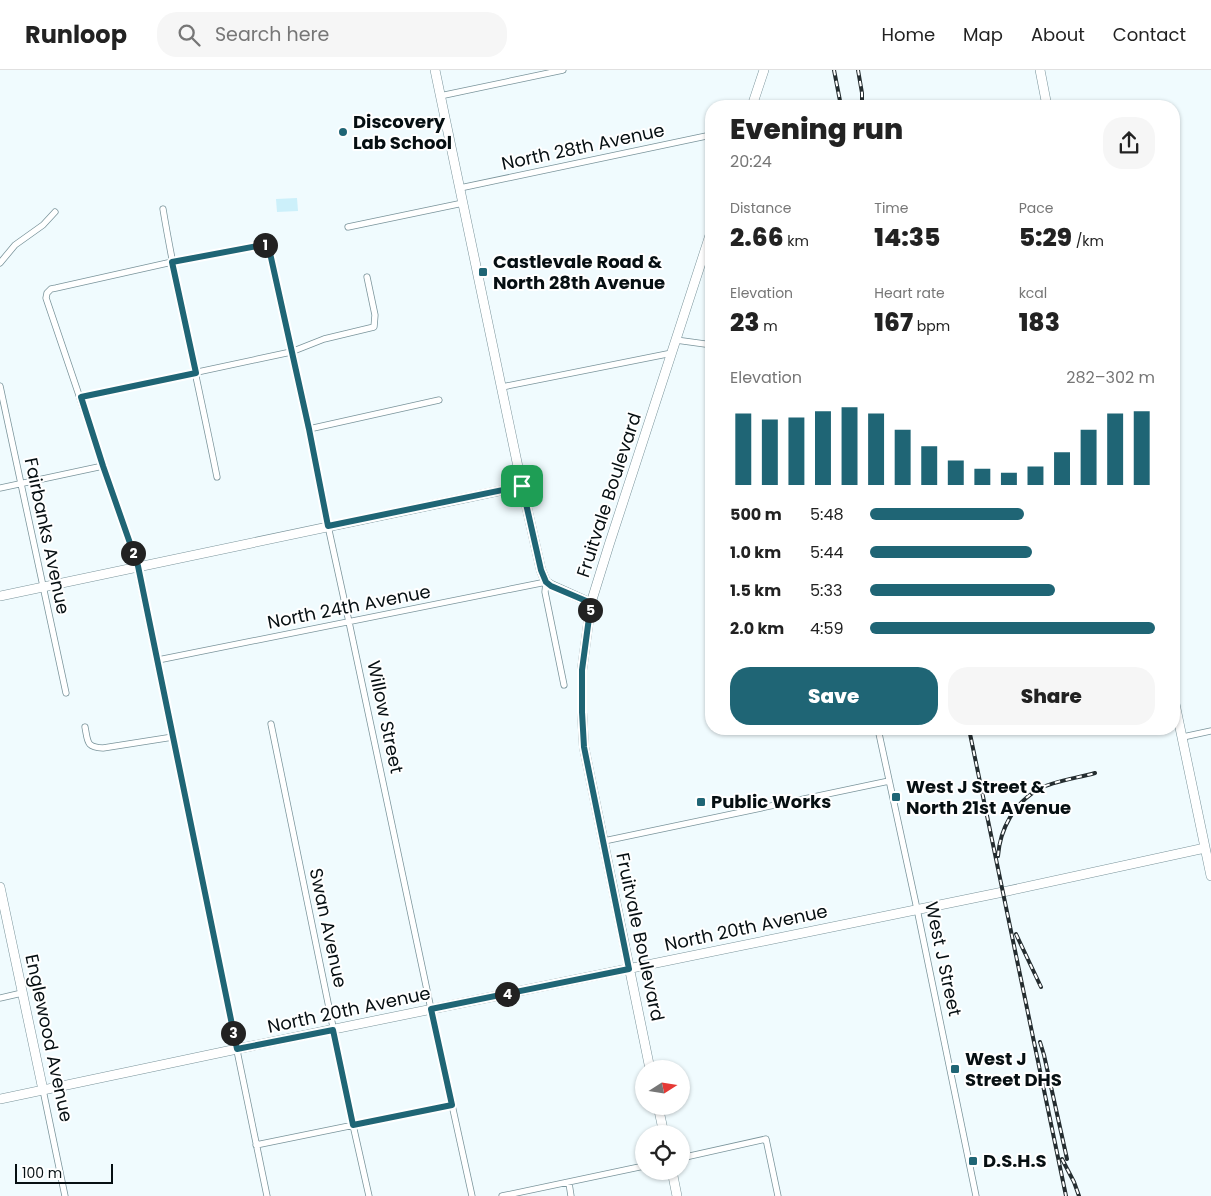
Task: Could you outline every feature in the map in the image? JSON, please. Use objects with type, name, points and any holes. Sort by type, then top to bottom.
[{"type":"street","points":[[435,70],[522,486],[541,570],[546,582],[546,592],[564,685]]},
{"type":"street","points":[[440,96],[563,70]]},
{"type":"street","points":[[754,100],[764,70]]},
{"type":"street","points":[[1043,71],[1046,100]]},
{"type":"street","name":"North 28th Avenue","points":[[460,188],[705,136]]},
{"type":"street","points":[[348,227],[463,202]]},
{"type":"street","points":[[162,209],[217,477]]},
{"type":"street","points":[[0,263],[15,245],[43,225],[55,212]]},
{"type":"street","name":"Willow Street","points":[[172,262],[268,244],[472,1196]]},
{"type":"street","name":"Fruitvale Boulevard","points":[[648,1060],[584,747],[582,670],[591,603],[705,251]]},
{"type":"street","points":[[172,262],[51,289],[47,293],[46,298],[138,566],[267,1196]]},
{"type":"street","points":[[81,397],[291,352],[324,339],[374,327],[375,315],[367,277]]},
{"type":"street","points":[[676,340],[705,344]]},
{"type":"street","points":[[502,387],[672,353]]},
{"type":"street","name":"Fairbanks Avenue","points":[[0,386],[66,693]]},
{"type":"street","points":[[309,429],[439,400]]},
{"type":"street","points":[[0,488],[103,466]]},
{"type":"street","points":[[0,596],[522,486]]},
{"type":"street","points":[[546,582],[551,586],[591,603]]},
{"type":"street","name":"North 24th Avenue","points":[[158,660],[546,582]]},
{"type":"street","name":"Swan Avenue","points":[[271,724],[333,1030],[369,1196]]},
{"type":"street","points":[[1180,724],[1211,876]]},
{"type":"street","points":[[85,727],[88,742],[94,747],[103,748],[173,737]]},
{"type":"street","points":[[1183,737],[1211,731]]},
{"type":"street","name":"West J Street","points":[[879,735],[976,1196]]},
{"type":"street","points":[[604,841],[889,781]]},
{"type":"street","name":"North 20th Avenue","points":[[0,1099],[1003,892],[1205,848]]},
{"type":"street","name":"Englewood Avenue","points":[[1,894],[65,1196]]},
{"type":"street","points":[[0,998],[22,993]]},
{"type":"street","points":[[256,1145],[452,1105]]},
{"type":"street","points":[[690,1156],[766,1139],[778,1196]]},
{"type":"street","points":[[502,1196],[635,1168]]},
{"type":"street","points":[[674,1180],[677,1196]]},
{"type":"street","points":[[569,1183],[571,1196]]},
{"type":"shaded area","points":[[297,198],[298,211],[277,212],[276,199]]},
{"type":"railway","points":[[834,70],[840,100]]},
{"type":"railway","points":[[858,70],[862,100]]},
{"type":"railway","points":[[970,735],[1066,1196]]},
{"type":"railway","points":[[998,856],[1005,827],[1016,809],[1030,795],[1051,784],[1095,773]]},
{"type":"railway","points":[[1016,934],[1041,987]]},
{"type":"railway","points":[[1040,1042],[1067,1159]]},
{"type":"railway","points":[[1062,1159],[1079,1196]]},
{"type":"place","name":"Discovery Lab School","points":[[343,132]]},
{"type":"place","name":"Castlevale Road & North 28th Avenue","points":[[483,272]]},
{"type":"place","name":"West J Street & North 21st Avenue","points":[[896,797]]},
{"type":"place","name":"Public Works","points":[[701,802]]},
{"type":"place","name":"West J Street DHS","points":[[955,1069]]},
{"type":"place","name":"D.S.H.S","points":[[973,1161]]},
{"type":"route","points":[[268,244],[309,429],[328,526],[522,486],[541,570],[546,582],[551,586],[591,603],[582,670],[584,747],[629,969],[431,1009],[452,1105],[353,1125],[333,1030],[237,1049],[138,566],[81,397],[196,373],[172,262],[268,244]]}]
